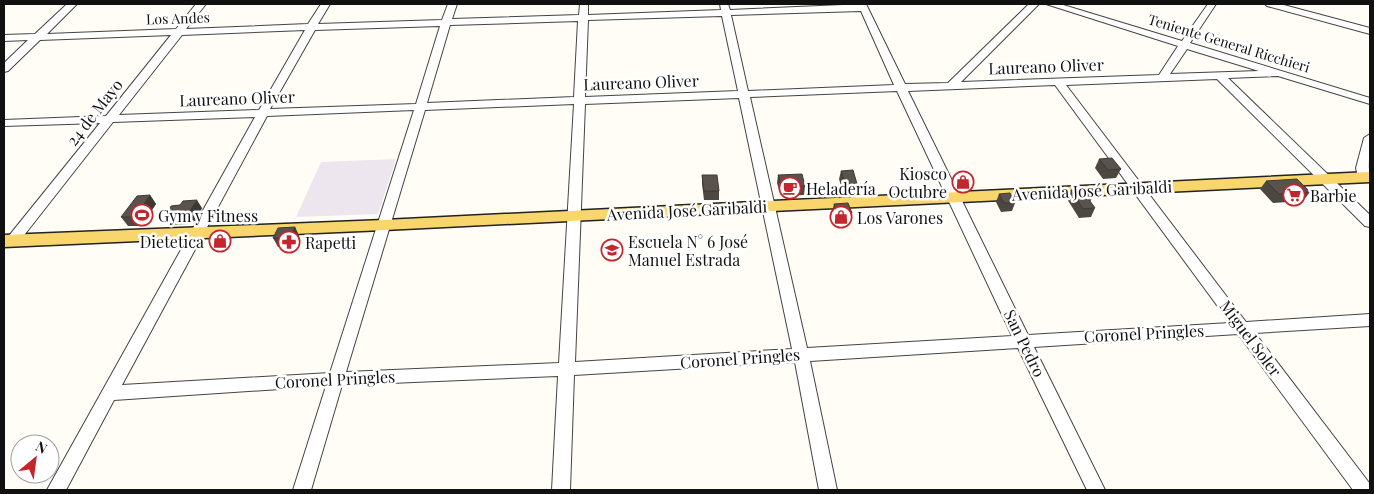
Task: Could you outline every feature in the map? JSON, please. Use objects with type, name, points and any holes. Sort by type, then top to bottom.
[{"type":"main road","name":"Avenida José Garibaldi","points":[[9,241],[384,225],[1367,177]]},
{"type":"street","points":[[4,69],[72,4]]},
{"type":"street","name":"24 de Mayo","points":[[9,241],[201,4]]},
{"type":"street","points":[[56,490],[262,114],[325,4]]},
{"type":"street","points":[[302,490],[452,4]]},
{"type":"street","points":[[562,490],[584,4]]},
{"type":"street","points":[[952,85],[1034,4]]},
{"type":"street","name":"Teniente General Ricchieri","points":[[1051,4],[1370,100]]},
{"type":"street","points":[[1161,79],[1212,4]]},
{"type":"street","points":[[1270,4],[1370,31]]},
{"type":"street","name":"Los Andes","points":[[4,38],[583,18],[725,8],[863,6]]},
{"type":"street","name":"San Pedro","points":[[863,6],[952,197],[1096,490]]},
{"type":"street","points":[[725,8],[801,354],[828,490]]},
{"type":"street","name":"Laureano Oliver","points":[[4,123],[1281,73]]},
{"type":"street","points":[[1220,76],[1370,223]]},
{"type":"street","name":"Miguel Soler","points":[[1058,82],[1364,490]]},
{"type":"street","points":[[1367,177],[1362,168],[1370,138]]},
{"type":"street","name":"Coronel Pringles","points":[[109,393],[337,379],[568,369],[1370,320]]},
{"type":"shaded area","points":[[396,159],[378,214],[296,217],[321,162]]},
{"type":"building","points":[[1112,158],[1121,169],[1108,170],[1099,159]]},
{"type":"building","points":[[853,170],[857,184],[845,184],[841,171]]},
{"type":"building","points":[[802,174],[805,186],[786,187],[781,185],[778,175]]},
{"type":"building","points":[[702,175],[717,175],[719,191],[704,191]]},
{"type":"building","points":[[1297,179],[1310,192],[1279,194],[1266,181]]},
{"type":"building","points":[[1088,189],[1093,196],[1087,197],[1095,208],[1083,209],[1071,190]]},
{"type":"building","points":[[1010,193],[1015,203],[1004,203],[999,194]]},
{"type":"building","points":[[150,195],[135,217],[121,217],[137,196]]},
{"type":"building","points":[[197,200],[190,211],[183,215],[166,217],[171,206],[180,205],[183,201]]},
{"type":"building","points":[[848,203],[852,213],[837,214],[834,204]]},
{"type":"building","points":[[295,227],[290,238],[273,238],[278,228]]},
{"type":"place","name":"Kiosco Octubre","points":[[963,182]]},
{"type":"place","name":"Heladería","points":[[790,188]]},
{"type":"place","name":"Barbie","points":[[1294,195]]},
{"type":"place","name":"Gym y Fitness","points":[[142,215]]},
{"type":"place","name":"Los Varones","points":[[841,217]]},
{"type":"place","name":"Dietetica","points":[[220,241]]},
{"type":"place","name":"Rapetti","points":[[289,242]]},
{"type":"place","name":"Escuela N° 6 José Manuel Estrada","points":[[612,250]]}]
